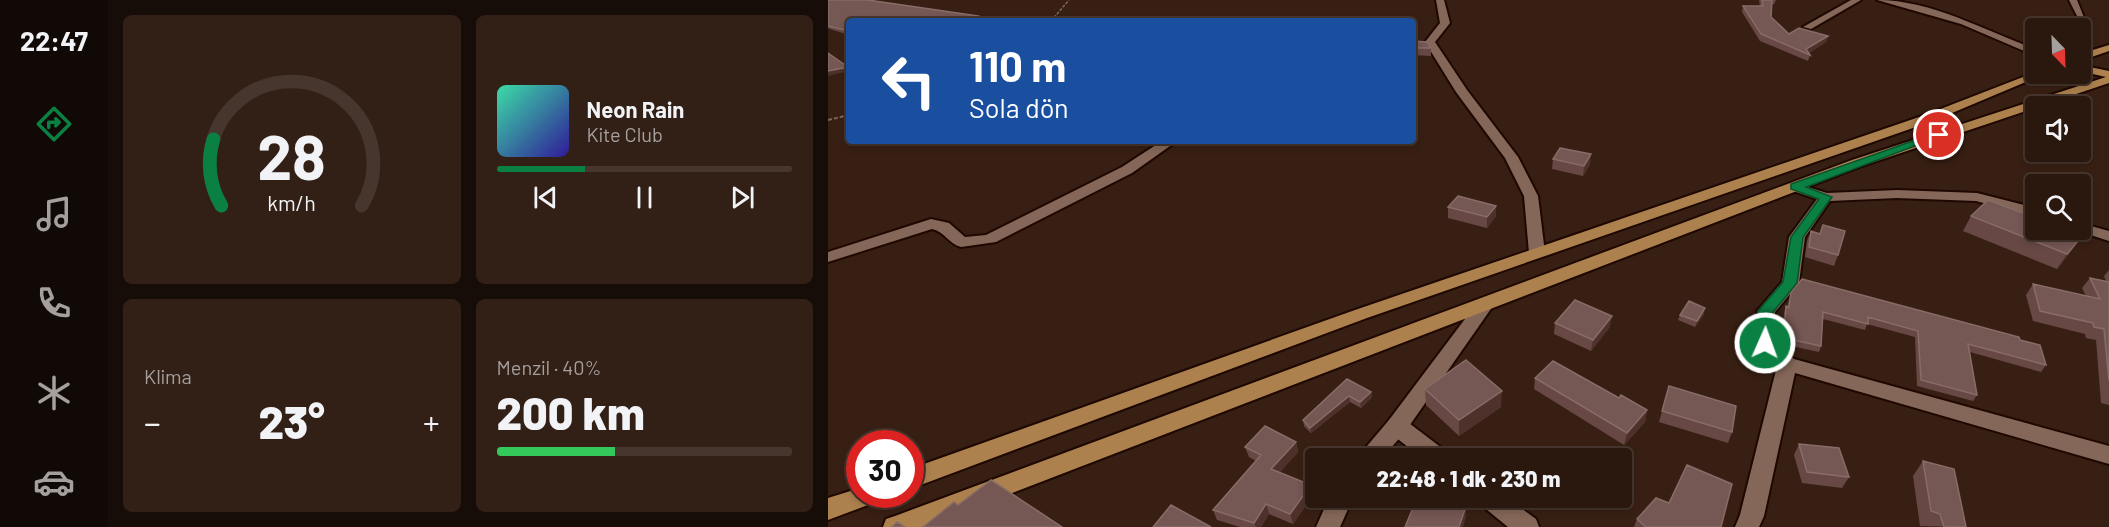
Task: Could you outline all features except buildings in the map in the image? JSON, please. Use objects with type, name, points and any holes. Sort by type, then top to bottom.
[{"type":"main road","points":[[2091,54],[2109,48]]},
{"type":"main road","points":[[2091,59],[2109,62]]},
{"type":"main road","points":[[2091,70],[2109,74]]},
{"type":"main road","points":[[895,527],[1795,187],[2109,79]]},
{"type":"main road","points":[[924,474],[1360,314],[1929,118],[2025,80]]},
{"type":"main road","points":[[828,509],[846,503]]},
{"type":"street","points":[[1440,0],[1445,23],[1426,42],[1511,157],[1531,196],[1537,253]]},
{"type":"street","points":[[1808,27],[1857,0]]},
{"type":"street","points":[[1881,0],[1964,22],[2025,48]]},
{"type":"street","points":[[2073,0],[2082,18]]},
{"type":"street","points":[[828,257],[931,224],[944,226],[961,242],[990,239],[1127,170],[1166,144]]},
{"type":"street","points":[[1795,187],[1826,197],[1897,194],[1977,197],[2025,210]]},
{"type":"street","points":[[1826,197],[1797,237],[1790,283],[1766,311],[1765,343],[1787,364],[2109,455]]},
{"type":"street","points":[[2091,230],[2109,236]]},
{"type":"street","points":[[1377,448],[1397,426],[1486,303]]},
{"type":"street","points":[[1747,527],[1752,516],[1787,364]]},
{"type":"street","points":[[1397,426],[1425,448]]},
{"type":"street","points":[[1328,527],[1337,508]]},
{"type":"street","points":[[1502,508],[1527,527]]},
{"type":"path","points":[[1054,18],[1069,0]]},
{"type":"path","points":[[828,120],[846,116]]},
{"type":"route","points":[[1765,343],[1766,311],[1790,283],[1797,237],[1826,197],[1795,187],[1939,135]]}]
